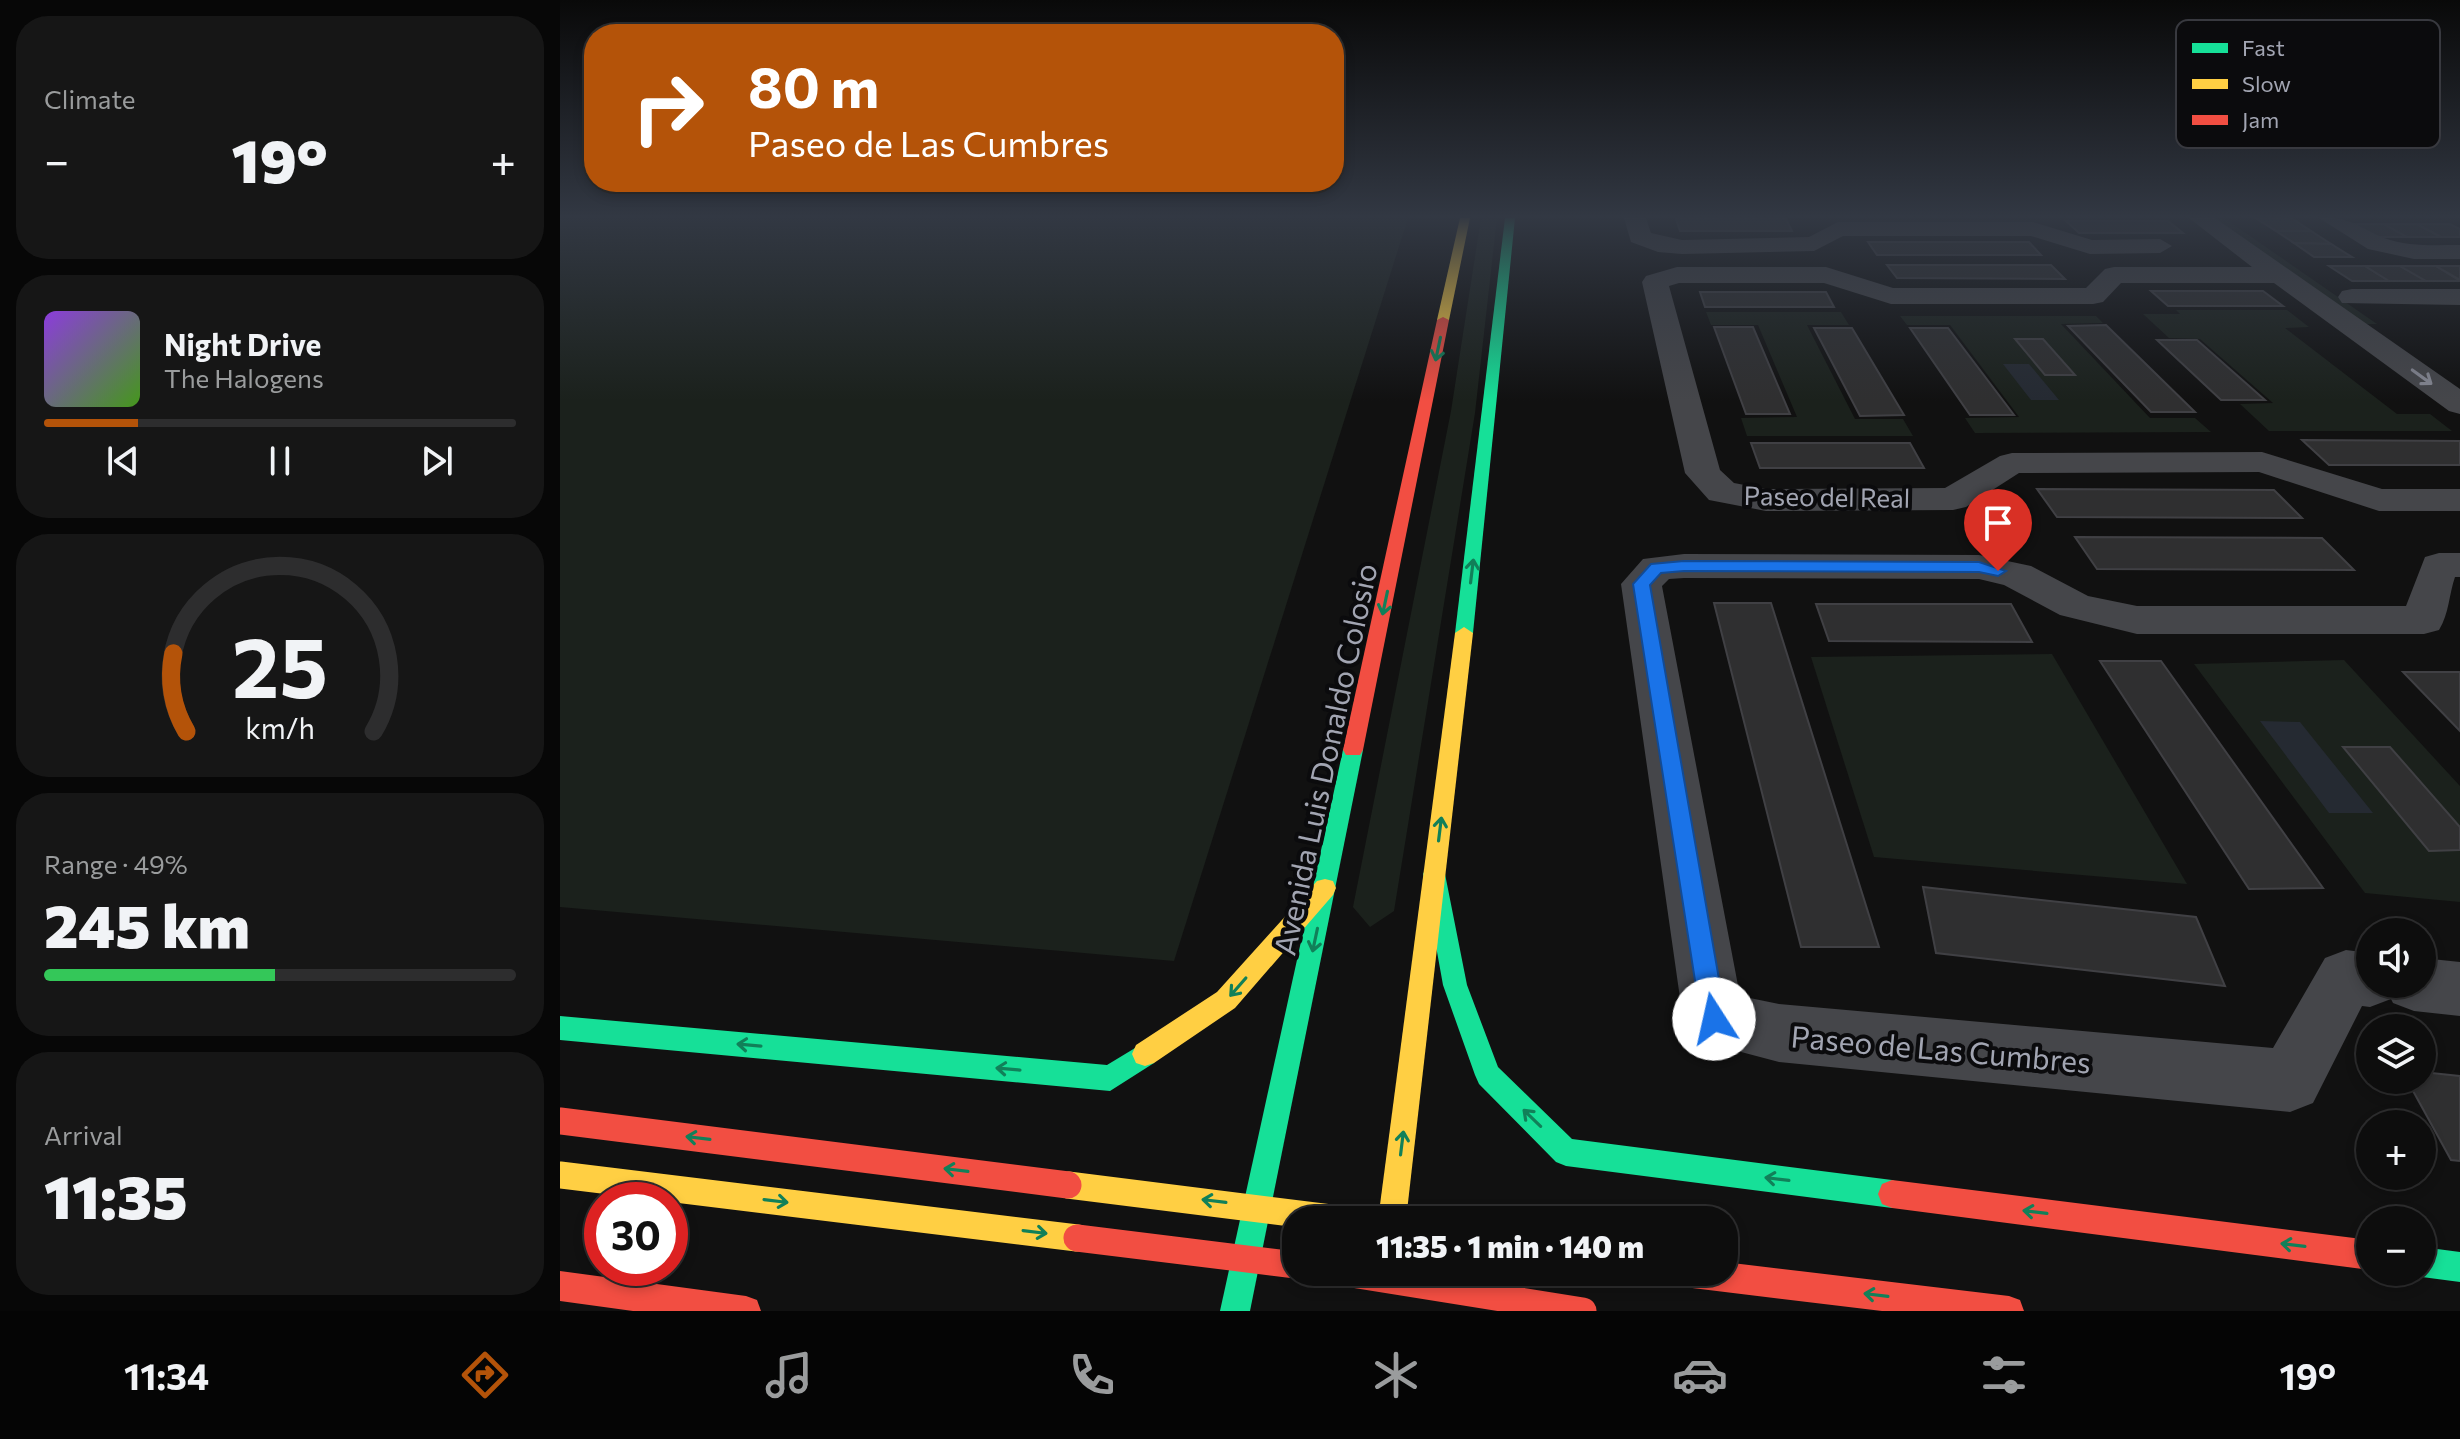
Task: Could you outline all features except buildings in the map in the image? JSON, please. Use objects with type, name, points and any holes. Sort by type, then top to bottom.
[{"type":"main road","name":"Avenida Luis Donaldo Colosio","points":[[1235,1311],[1452,279]]},
{"type":"main road","points":[[1394,1206],[1491,414],[1504,279]]},
{"type":"main road","points":[[1434,874],[1455,985],[1488,1075],[1566,1152],[2356,1253]]},
{"type":"main road","points":[[560,1028],[1110,1078],[1226,1000],[1326,886]]},
{"type":"main road","points":[[560,1121],[1282,1212]]},
{"type":"main road","points":[[560,1175],[1282,1263]]},
{"type":"main road","points":[[2436,1264],[2460,1267]]},
{"type":"main road","points":[[1738,1278],[2009,1311]]},
{"type":"main road","points":[[560,1286],[746,1311]]},
{"type":"main road","points":[[1383,1298],[1384,1286]]},
{"type":"main road","points":[[1427,1286],[1583,1311]]},
{"type":"street","name":"Paseo del Real","points":[[1664,279],[1655,282],[1703,473],[1722,492],[1766,500],[1953,499],[2012,463],[2262,462],[2379,500],[2460,500]]},
{"type":"street","name":"Paseo del Real","points":[[1839,279],[1891,296],[2093,296],[2110,279]]},
{"type":"street","points":[[2283,279],[2372,325],[2408,336],[2447,362]]},
{"type":"street","points":[[2326,279],[2352,297],[2372,325],[2460,404]]},
{"type":"street","points":[[2352,297],[2460,297]]},
{"type":"street","points":[[2372,325],[2460,316]]},
{"type":"street","name":"Paseo de Las Cumbres","points":[[2356,978],[2346,977],[2290,1081],[1779,1033],[1714,1019],[1641,584],[1657,568],[1684,566],[1979,567],[2017,575],[2075,606],[2137,620],[2424,620],[2429,592],[2439,565],[2460,565]]},
{"type":"street","points":[[2436,986],[2460,989]]},
{"type":"shaded area","points":[[560,279],[1389,279],[1174,961],[560,907]]},
{"type":"shaded area","points":[[1471,279],[1490,279],[1475,413],[1394,911],[1370,927],[1353,907],[1451,411]]},
{"type":"shaded area","points":[[2299,279],[2312,279],[2377,324],[2363,324]]},
{"type":"shaded area","points":[[2176,310],[2287,310],[2309,327],[2285,328],[2397,414],[2430,414],[2452,431],[2269,431],[2240,404],[2273,403],[2200,339],[2169,338],[2143,314],[2180,314]]},
{"type":"shaded area","points":[[1706,312],[1841,312],[1849,325],[1807,325],[1855,419],[1903,419],[1913,436],[1747,436],[1741,418],[1797,417],[1758,325],[1711,325]]},
{"type":"shaded area","points":[[1900,316],[2096,316],[2103,323],[2061,324],[2150,418],[2195,418],[2211,432],[1975,433],[1965,418],[2019,417],[1950,325],[1907,325]]},
{"type":"shaded area","points":[[2003,364],[2029,364],[2059,400],[2031,400]]},
{"type":"shaded area","points":[[2052,654],[2187,884],[1874,857],[1811,657]]},
{"type":"shaded area","points":[[2344,660],[2460,786],[2460,902],[2365,893],[2194,664]]},
{"type":"shaded area","points":[[2260,721],[2300,722],[2373,813],[2329,813]]},
{"type":"traffic: fast","points":[[1464,633],[1503,279]]},
{"type":"traffic: fast","points":[[1235,1311],[1353,750]]},
{"type":"traffic: fast","points":[[1434,874],[1455,985],[1488,1075],[1566,1152],[1892,1194]]},
{"type":"traffic: fast","points":[[560,1028],[1110,1078],[1145,1054]]},
{"type":"traffic: fast","points":[[2436,1264],[2460,1267]]},
{"type":"traffic: slow","points":[[1443,320],[1452,279]]},
{"type":"traffic: slow","points":[[1394,1206],[1464,633]]},
{"type":"traffic: slow","points":[[1145,1054],[1226,1000],[1325,888]]},
{"type":"traffic: slow","points":[[560,1175],[1077,1238]]},
{"type":"traffic: slow","points":[[1068,1185],[1282,1212]]},
{"type":"traffic: jam","points":[[1353,750],[1443,320]]},
{"type":"traffic: jam","points":[[560,1121],[1068,1185]]},
{"type":"traffic: jam","points":[[1892,1194],[2356,1253]]},
{"type":"traffic: jam","points":[[1077,1238],[1282,1263]]},
{"type":"traffic: jam","points":[[1738,1278],[2009,1311]]},
{"type":"traffic: jam","points":[[560,1286],[746,1311]]},
{"type":"traffic: jam","points":[[1427,1286],[1583,1311]]},
{"type":"route","points":[[1714,1019],[1641,584],[1657,568],[1684,566],[1979,567],[1998,571]]}]
